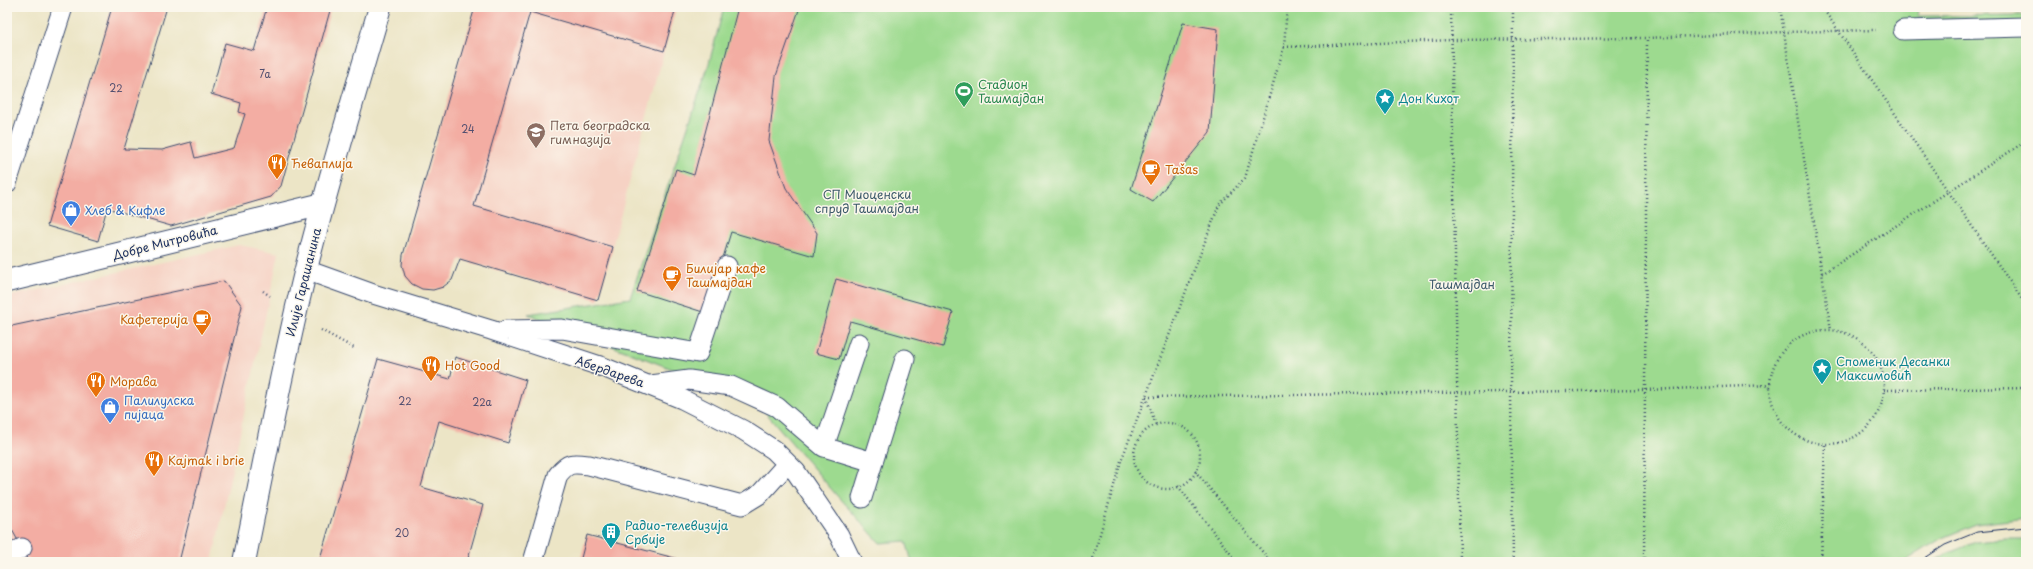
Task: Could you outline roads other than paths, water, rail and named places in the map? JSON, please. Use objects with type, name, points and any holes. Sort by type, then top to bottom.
[{"type":"street","name":"Илије Гарашанина","points":[[244,562],[306,270],[323,204],[380,7]]},
{"type":"street","name":"Добре Митровића","points":[[7,281],[323,204]]},
{"type":"lane","points":[[7,183],[63,7]]},
{"type":"lane","points":[[1904,30],[2026,27]]},
{"type":"lane","points":[[491,330],[562,330],[698,353],[727,266]]},
{"type":"lane","name":"Абердарева","points":[[306,270],[372,294],[491,330],[649,385],[682,399],[743,430],[774,450],[796,472],[840,535],[852,562]]},
{"type":"lane","points":[[824,447],[859,343]]},
{"type":"lane","points":[[862,498],[905,359]]},
{"type":"lane","points":[[649,385],[689,380],[731,386],[777,407],[824,447],[873,462]]},
{"type":"lane","points":[[533,562],[558,475],[566,466],[576,464],[589,465],[742,505],[760,494],[788,464]]},
{"type":"tram line","points":[[1919,562],[1945,545],[1977,532],[2026,527]]},
{"type":"place","name":"Стадион Ташмајдан","points":[[964,108]]},
{"type":"place","name":"Дон Кихот","points":[[1385,115]]},
{"type":"place","name":"Пета београдска гимназија","points":[[536,149]]},
{"type":"place","name":"Ћеваплија","points":[[277,180]]},
{"type":"place","name":"Tašas","points":[[1151,186]]},
{"type":"place","name":"Хлеб & Кифле","points":[[71,227]]},
{"type":"place","name":"Билијар кафе Ташмајдан","points":[[672,292]]},
{"type":"place","name":"Кафетерија","points":[[202,336]]},
{"type":"place","name":"Hot Good","points":[[431,382]]},
{"type":"place","name":"Споменик Десанки Максимовић","points":[[1822,385]]},
{"type":"place","name":"Морава","points":[[96,398]]},
{"type":"place","name":"Палилулска пијаца","points":[[110,424]]},
{"type":"place","name":"Kajmak i brie","points":[[154,477]]},
{"type":"place","name":"Радио-телевизија Србије","points":[[611,549]]},
{"type":"park label","name":"СП Миоценски спруд Ташмајдан","points":[[867,201]]},
{"type":"park label","name":"Ташмајдан","points":[[1462,284]]}]
